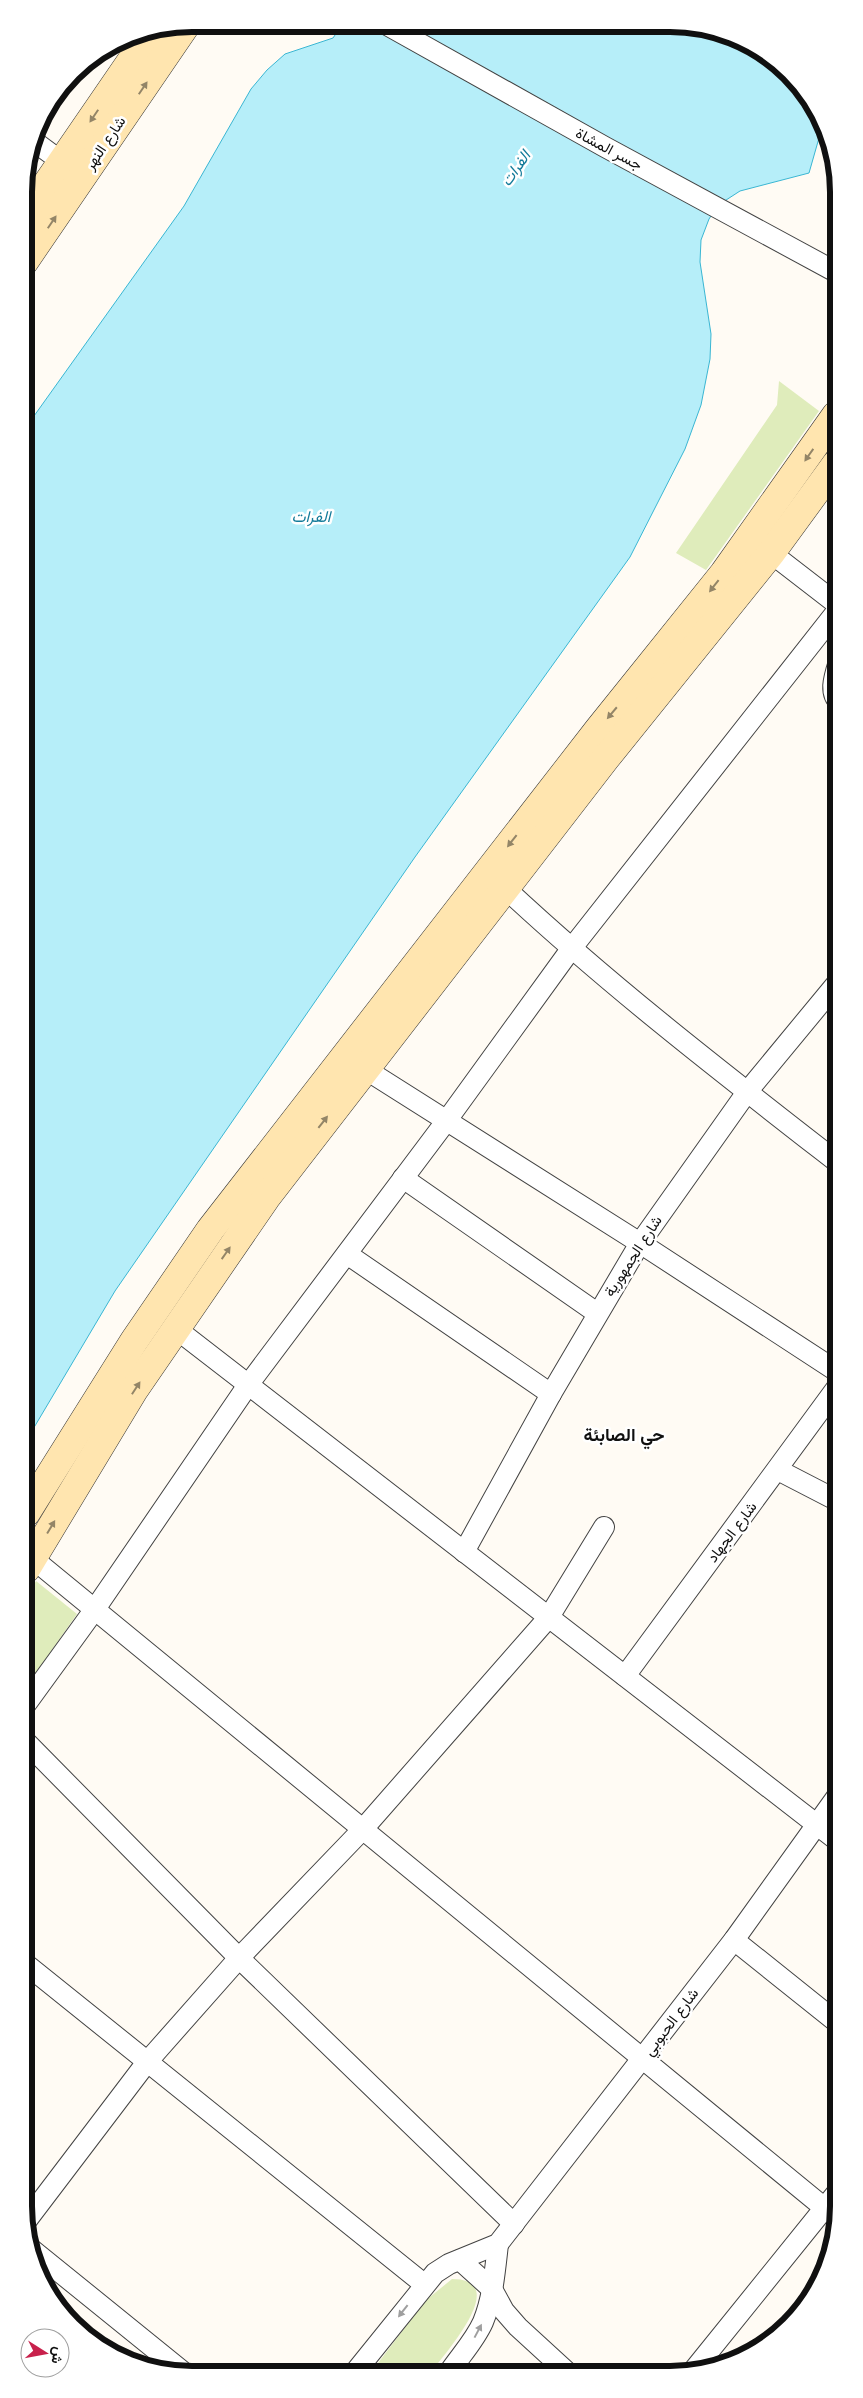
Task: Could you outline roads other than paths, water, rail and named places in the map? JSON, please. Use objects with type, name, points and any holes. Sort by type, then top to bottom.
[{"type":"main road","name":"شارع النهر","points":[[33,249],[180,33]]},
{"type":"main road","name":"شارع النهر","points":[[33,204],[144,40]]},
{"type":"main road","points":[[32,1557],[100,1445],[175,1328],[266,1198],[365,1069],[430,965],[598,730],[724,573],[831,421]]},
{"type":"main road","points":[[32,1502],[123,1358],[210,1230],[430,965],[505,888],[771,553],[831,471]]},
{"type":"street","name":"جسر المشاة","points":[[400,32],[831,270]]},
{"type":"street","points":[[40,146],[62,162]]},
{"type":"street","points":[[771,553],[831,599]]},
{"type":"street","points":[[32,1695],[95,1609],[248,1385],[447,1120],[571,949],[831,619]]},
{"type":"street","points":[[505,888],[571,949],[747,1092],[831,1157]]},
{"type":"street","name":"شارع الجمهورية","points":[[464,1552],[551,1394],[640,1243],[747,1092],[831,991]]},
{"type":"street","points":[[365,1069],[640,1243],[830,1367]]},
{"type":"street","points":[[404,1178],[598,1313]]},
{"type":"street","points":[[346,1254],[551,1394]]},
{"type":"street","points":[[175,1328],[830,1835]]},
{"type":"street","name":"شارع الجهاد","points":[[625,1676],[830,1397]]},
{"type":"street","points":[[778,1470],[830,1497]]},
{"type":"street","points":[[33,2213],[147,2062],[239,1958],[362,1829],[549,1617],[604,1527]]},
{"type":"street","points":[[32,1565],[95,1609],[830,2213]]},
{"type":"street","points":[[32,1748],[239,1958],[514,2224]]},
{"type":"street","name":"شارع الحبوبي","points":[[360,2366],[424,2284],[435,2273],[498,2244],[734,1940],[830,1806]]},
{"type":"street","points":[[734,1940],[830,2017]]},
{"type":"street","points":[[32,1969],[424,2284]]},
{"type":"street","points":[[701,2362],[830,2215]]},
{"type":"street","points":[[454,2366],[474,2339],[483,2322],[492,2289],[498,2244]]},
{"type":"street","points":[[41,2257],[173,2364]]},
{"type":"street","points":[[460,2260],[492,2289],[511,2320],[561,2366]]},
{"type":"lane","points":[[831,675],[828,685],[828,697],[831,700]]},
{"type":"water","name":"الفرات","points":[[337,32],[671,32],[702,36],[722,41],[741,49],[768,65],[798,95],[809,112],[820,135],[809,173],[740,191],[723,202],[709,219],[701,240],[700,262],[711,334],[710,359],[701,405],[685,449],[630,557],[415,857],[115,1291],[32,1430],[33,418],[184,206],[251,89],[267,70],[285,54],[333,38]]},
{"type":"district","name":"حي الصابئة","points":[[624,1435]]}]
